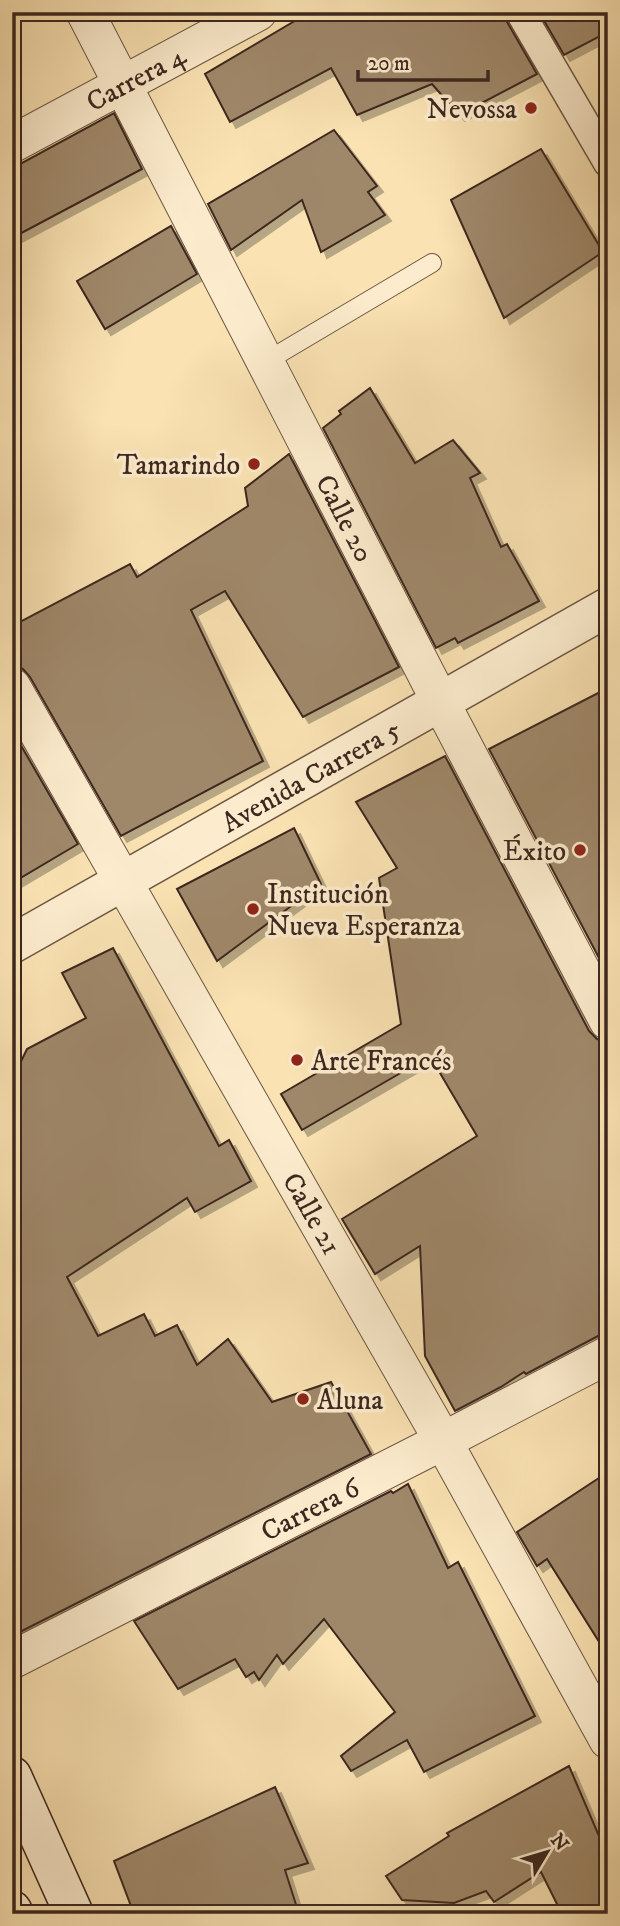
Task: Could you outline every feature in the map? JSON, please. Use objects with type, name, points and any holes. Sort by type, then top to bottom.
[{"type":"street","name":"Calle 20","points":[[85,12],[608,1021]]},
{"type":"street","name":"Carrera 4","points":[[12,144],[258,12]]},
{"type":"street","points":[[520,12],[608,163]]},
{"type":"street","name":"Avenida Carrera 5","points":[[12,944],[608,607]]},
{"type":"street","name":"Calle 21","points":[[12,688],[443,1441],[608,1740]]},
{"type":"street","name":"Carrera 6","points":[[12,1660],[608,1355]]},
{"type":"street","points":[[12,1776],[74,1914]]},
{"type":"lane","points":[[265,362],[432,263]]},
{"type":"building","points":[[310,12],[503,12],[537,74],[459,115],[432,84],[357,115],[331,68],[230,122],[205,74]]},
{"type":"building","points":[[539,12],[608,12],[608,32],[564,55]]},
{"type":"building","points":[[114,113],[142,169],[12,238],[12,165],[22,163]]},
{"type":"building","points":[[334,130],[377,186],[368,192],[385,215],[321,252],[302,200],[231,250],[208,204]]},
{"type":"building","points":[[541,149],[603,252],[504,318],[451,200]]},
{"type":"building","points":[[171,226],[197,274],[105,329],[77,281]]},
{"type":"building","points":[[370,388],[415,463],[453,440],[480,473],[470,478],[501,547],[507,544],[539,601],[458,643],[455,638],[436,648],[323,428],[341,414],[339,411]]},
{"type":"building","points":[[289,454],[399,667],[303,717],[225,591],[191,610],[263,761],[121,836],[30,677],[23,669],[12,666],[12,626],[130,564],[137,577],[248,506],[245,488]]},
{"type":"building","name":"Éxito","points":[[608,688],[608,975],[489,749]]},
{"type":"building","points":[[12,730],[78,844],[12,883]]},
{"type":"building","points":[[445,756],[589,1031],[597,1039],[608,1042],[608,1334],[598,1336],[526,1374],[524,1372],[455,1411],[425,1356],[420,1246],[375,1274],[342,1219],[477,1136],[430,1056],[302,1130],[281,1094],[401,1024],[379,878],[397,868],[356,802]]},
{"type":"building","points":[[294,828],[321,884],[217,961],[177,889]]},
{"type":"building","points":[[113,948],[219,1146],[229,1140],[251,1181],[195,1212],[187,1198],[67,1277],[98,1336],[144,1314],[155,1336],[177,1325],[197,1365],[228,1339],[272,1402],[331,1382],[371,1454],[12,1636],[12,1080],[27,1049],[86,1018],[62,973]]},
{"type":"building","points":[[608,1472],[608,1656],[547,1559],[537,1566],[517,1532]]},
{"type":"building","points":[[408,1484],[448,1568],[458,1562],[535,1716],[424,1772],[407,1740],[351,1771],[341,1756],[395,1712],[324,1619],[283,1664],[277,1655],[259,1680],[254,1672],[246,1677],[235,1659],[178,1689],[134,1621]]},
{"type":"building","points":[[569,1766],[608,1857],[608,1914],[562,1914],[541,1872],[494,1902],[486,1891],[454,1903],[402,1900],[386,1876],[449,1836],[447,1833]]},
{"type":"building","points":[[275,1787],[308,1863],[285,1870],[299,1914],[134,1914],[114,1861]]},
{"type":"place","name":"Nevossa","points":[[531,108]]},
{"type":"place","name":"Tamarindo","points":[[254,464]]},
{"type":"place","name":"Éxito","points":[[580,850]]},
{"type":"place","name":"Institución Nueva Esperanza","points":[[253,909]]},
{"type":"place","name":"Arte Francés","points":[[297,1060]]},
{"type":"place","name":"Aluna","points":[[303,1399]]}]
